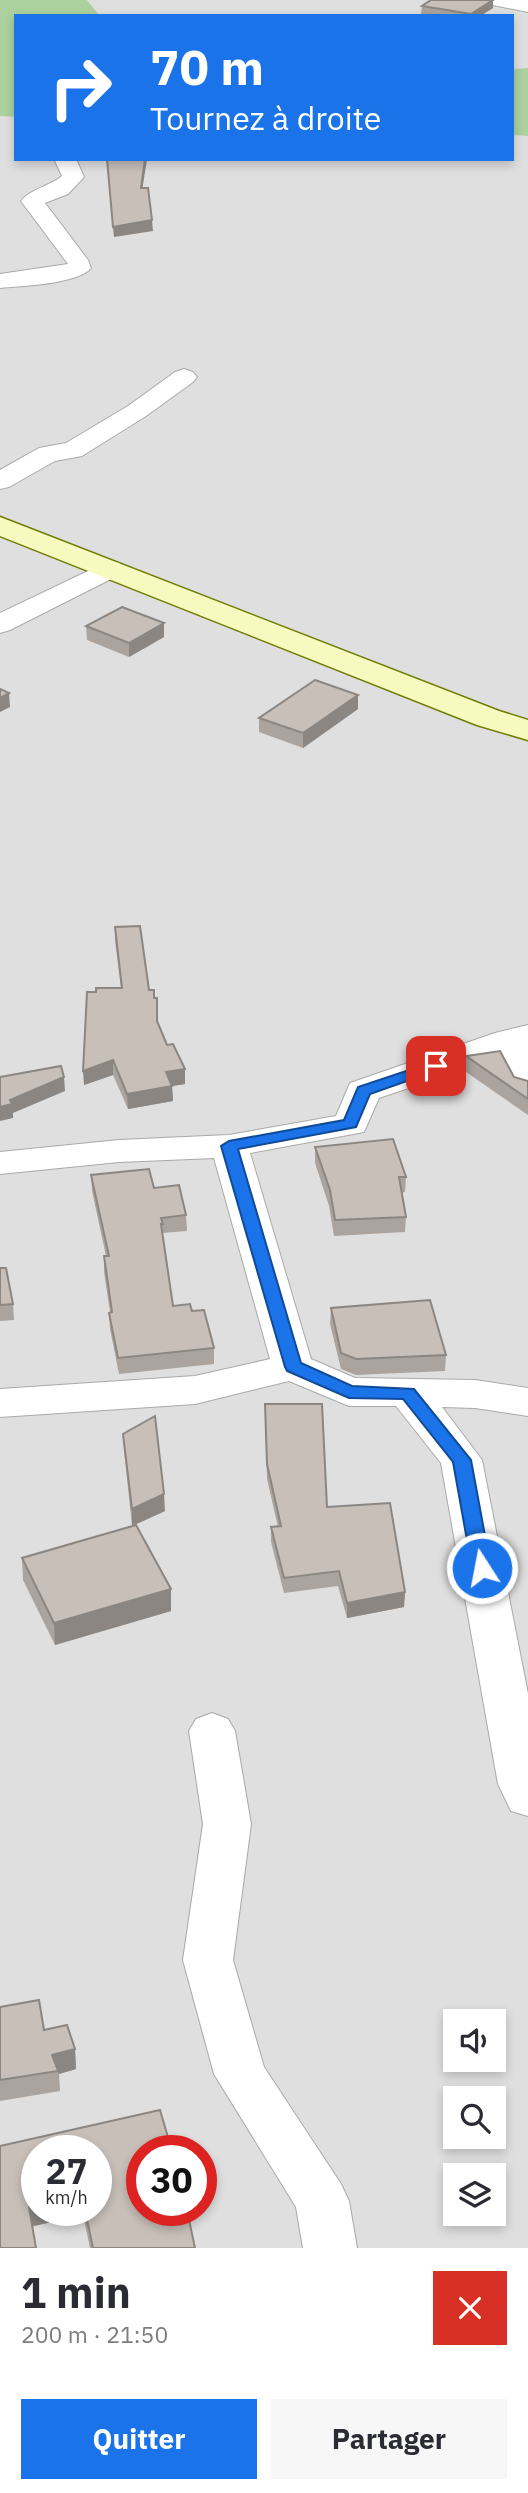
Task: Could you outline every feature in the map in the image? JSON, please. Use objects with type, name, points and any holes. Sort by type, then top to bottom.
[{"type":"street","points":[[495,0],[528,6]]},
{"type":"street","points":[[0,281],[65,273],[79,268],[80,265],[32,201],[60,190],[73,177],[66,161]]},
{"type":"street","points":[[0,481],[48,454],[73,450],[137,411],[184,377]]},
{"type":"street","points":[[0,526],[488,718],[528,730]]},
{"type":"street","points":[[0,624],[109,569]]},
{"type":"street","points":[[0,1163],[118,1151],[229,1146],[351,1124],[363,1091],[518,1039],[528,1083]]},
{"type":"street","points":[[229,1146],[293,1367]]},
{"type":"street","points":[[0,1402],[195,1391],[293,1367],[349,1392],[475,1394],[528,1402]]},
{"type":"street","points":[[408,1393],[461,1460],[522,1784],[528,1798]]},
{"type":"street","points":[[212,1731],[227,1824],[208,1960],[240,2074],[322,2201],[330,2248]]},
{"type":"shaded area","points":[[87,0],[528,0],[528,68],[514,69],[514,14],[98,14]]},
{"type":"shaded area","points":[[0,116],[14,117],[14,161],[514,161],[514,135],[528,136],[528,2248],[0,2248]]},
{"type":"green space","points":[[0,0],[87,0],[98,14],[14,14],[14,117],[0,116]]},
{"type":"green space","points":[[528,68],[528,136],[514,135],[514,69]]},
{"type":"building","points":[[431,0],[493,0],[471,14],[422,6]]},
{"type":"building","points":[[107,161],[145,161],[141,188],[148,188],[152,220],[113,227]]},
{"type":"building","points":[[122,607],[164,623],[129,643],[86,626]]},
{"type":"building","points":[[315,680],[358,695],[303,733],[259,718]]},
{"type":"building","points":[[0,689],[9,693],[0,698]]},
{"type":"building","points":[[140,926],[149,990],[154,990],[154,998],[157,998],[157,1021],[167,1045],[173,1044],[185,1069],[166,1072],[172,1086],[127,1094],[113,1060],[83,1071],[87,992],[96,992],[96,988],[122,988],[115,927]]},
{"type":"building","points":[[500,1051],[514,1077],[528,1081],[528,1099],[466,1056]]},
{"type":"building","points":[[61,1066],[64,1077],[10,1100],[12,1104],[0,1107],[0,1077]]},
{"type":"building","points":[[393,1139],[406,1177],[399,1177],[406,1217],[335,1220],[330,1190],[315,1147]]},
{"type":"building","points":[[149,1169],[154,1188],[179,1185],[186,1215],[161,1218],[173,1306],[190,1304],[192,1311],[204,1310],[214,1348],[118,1358],[109,1313],[112,1312],[104,1256],[109,1256],[91,1175]]},
{"type":"building","points":[[0,1268],[6,1268],[13,1304],[0,1305]]},
{"type":"building","points":[[430,1300],[446,1355],[356,1359],[341,1353],[331,1308]]},
{"type":"building","points":[[265,1404],[322,1404],[327,1507],[390,1503],[405,1592],[347,1603],[339,1571],[284,1578],[271,1527],[281,1526],[267,1464]]},
{"type":"building","points":[[155,1416],[164,1494],[132,1509],[123,1434]]},
{"type":"building","points":[[136,1525],[171,1589],[54,1623],[22,1558]]},
{"type":"building","points":[[39,2000],[44,2030],[67,2025],[75,2049],[52,2055],[58,2071],[0,2080],[0,2007]]},
{"type":"building","points":[[160,2110],[167,2135],[126,2135],[126,2226],[190,2226],[195,2248],[93,2248],[88,2226],[112,2226],[112,2135],[49,2135]]},
{"type":"building","points":[[21,2141],[21,2226],[32,2226],[36,2248],[0,2248],[0,2146]]},
{"type":"route","points":[[436,1066],[363,1091],[351,1124],[229,1146],[293,1367],[349,1392],[408,1393],[461,1460],[482,1568]]}]
